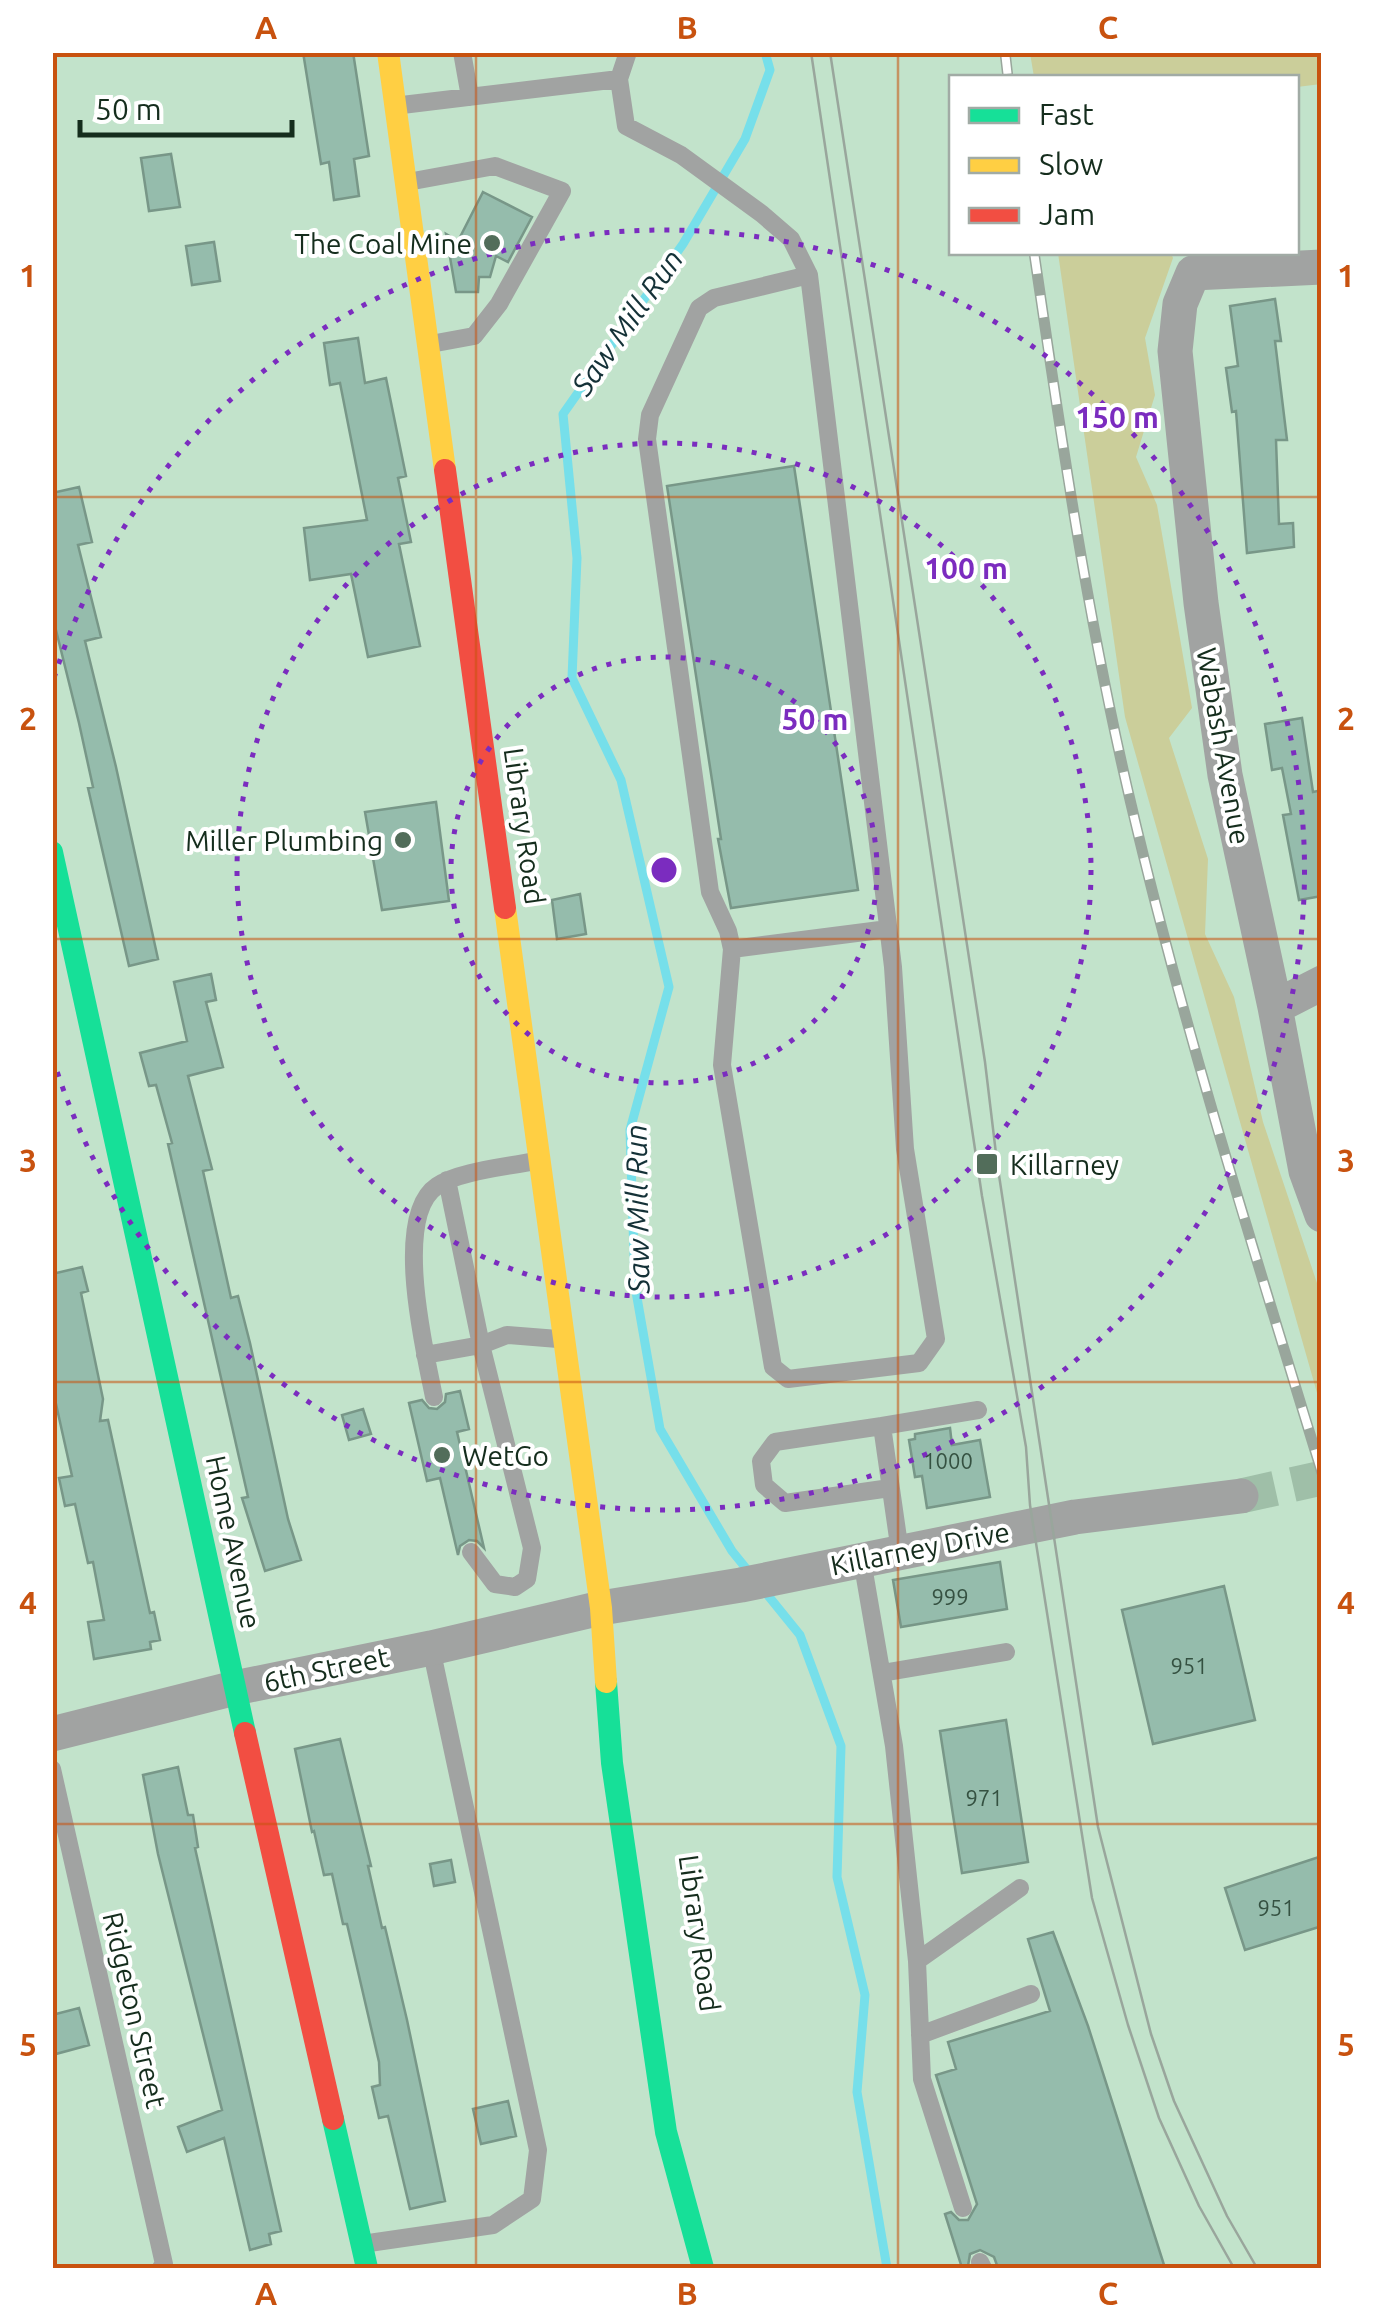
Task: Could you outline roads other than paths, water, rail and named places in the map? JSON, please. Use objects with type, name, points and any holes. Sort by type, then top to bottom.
[{"type":"main road","name":"Library Road","points":[[388,52],[601,1608],[612,1763],[666,2132],[703,2268]]},
{"type":"main road","name":"Home Avenue","points":[[52,852],[367,2268]]},
{"type":"main road","name":"Library Road","points":[[601,1608],[629,1703]]},
{"type":"street","name":"Wabash Avenue","points":[[1322,266],[1193,273],[1180,304],[1176,351],[1200,603],[1225,775],[1306,1171],[1322,1215]]},
{"type":"street","points":[[1275,1007],[1322,982]]},
{"type":"street","name":"Killarney Drive","points":[[601,1608],[740,1585],[1075,1516],[1241,1496]]},
{"type":"street","name":"6th Street","points":[[52,1734],[235,1688],[601,1608]]},
{"type":"lane","points":[[462,52],[470,97]]},
{"type":"lane","points":[[628,52],[619,79],[626,126],[682,155],[762,214],[791,240],[809,276],[888,929],[905,1149],[936,1339],[919,1363],[788,1380],[773,1368],[722,1066],[732,949],[710,892],[647,439],[650,415],[699,308],[714,298],[809,276]]},
{"type":"lane","points":[[396,106],[619,79]]},
{"type":"lane","points":[[407,182],[495,166],[562,191],[499,304],[474,336],[429,345]]},
{"type":"lane","points":[[732,949],[888,929]]},
{"type":"lane","points":[[434,1397],[412,1258],[414,1233],[424,1202],[432,1189],[447,1180],[540,1160]]},
{"type":"lane","points":[[447,1180],[481,1345],[532,1548],[527,1578],[515,1587],[494,1584],[472,1552]]},
{"type":"lane","points":[[425,1356],[481,1345],[507,1335],[564,1339]]},
{"type":"lane","points":[[890,1488],[785,1503],[764,1485],[761,1462],[775,1442],[978,1410]]},
{"type":"lane","points":[[882,1426],[900,1552]]},
{"type":"lane","points":[[862,1560],[891,1718],[916,1961],[922,2079],[963,2208]]},
{"type":"lane","points":[[362,2244],[494,2225],[532,2199],[538,2150],[431,1648]]},
{"type":"lane","points":[[882,1673],[1006,1652]]},
{"type":"lane","name":"Ridgeton Street","points":[[52,1768],[162,2266]]},
{"type":"lane","points":[[916,1961],[1020,1888]]},
{"type":"lane","points":[[920,2035],[1032,1994]]},
{"type":"waterway","name":"Saw Mill Run","points":[[749,1572],[732,1551],[660,1429],[635,1286],[630,1130],[669,987],[621,780],[572,678],[577,558],[563,414],[683,244],[745,139],[770,70],[765,52]]},
{"type":"waterway","name":"Saw Mill Run","points":[[762,1588],[800,1635],[841,1746],[837,1877],[865,1995],[857,2092],[887,2268]]},
{"type":"tunnel","points":[[1241,1496],[1322,1478]]},
{"type":"tram line","points":[[811,52],[982,1196],[1026,1447],[1030,1505],[1092,1898],[1159,2118],[1199,2206],[1234,2268]]},
{"type":"tram line","points":[[830,52],[1098,1827],[1151,2034],[1174,2101],[1227,2216],[1257,2268]]},
{"type":"railway","points":[[1005,52],[1008,75]]},
{"type":"railway","points":[[1034,255],[1089,598],[1131,804],[1197,1056],[1322,1473]]},
{"type":"place","name":"The Coal Mine","points":[[492,243]]},
{"type":"place","name":"Miller Plumbing","points":[[403,840]]},
{"type":"place","name":"Killarney","points":[[987,1164]]},
{"type":"place","name":"WetGo","points":[[442,1455]]}]
